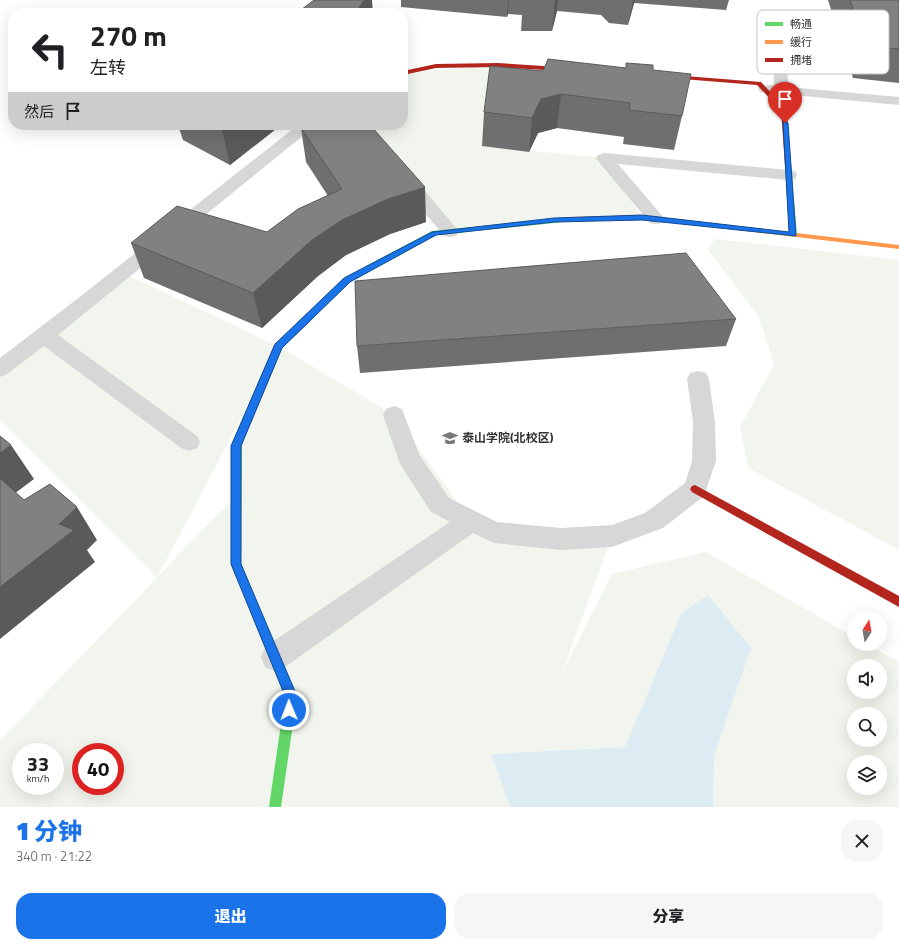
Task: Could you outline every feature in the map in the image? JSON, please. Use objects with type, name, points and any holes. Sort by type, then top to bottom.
[{"type":"street","points":[[408,72],[436,66],[498,65],[585,71]]},
{"type":"street","points":[[780,74],[781,90]]},
{"type":"street","points":[[649,75],[760,82],[784,110],[793,235]]},
{"type":"street","points":[[765,89],[899,101]]},
{"type":"street","points":[[0,369],[302,130]]},
{"type":"street","points":[[656,219],[604,158],[789,175]]},
{"type":"street","points":[[396,166],[450,232]]},
{"type":"street","points":[[275,807],[291,696],[236,564],[236,446],[278,346],[347,280],[434,233],[554,220],[642,217],[899,247]]},
{"type":"street","points":[[44,335],[189,442]]},
{"type":"street","points":[[394,415],[408,457],[440,505],[494,532],[561,539],[612,536],[654,521],[695,489],[704,461],[704,422],[698,379]]},
{"type":"street","points":[[695,489],[899,602]]},
{"type":"street","points":[[275,657],[471,521]]},
{"type":"shaded area","points":[[498,65],[483,146],[604,158],[642,217],[450,232],[365,130],[408,130],[408,73]]},
{"type":"shaded area","points":[[716,239],[899,260],[899,550],[748,468],[740,427],[774,365],[759,317],[707,249]]},
{"type":"shaded area","points":[[123,273],[278,346],[394,415],[471,521],[612,536],[562,673],[612,574],[706,552],[847,633],[847,651],[879,651],[899,662],[899,807],[713,807],[714,756],[751,648],[681,614],[625,747],[491,754],[510,807],[0,807],[0,740],[157,578],[0,419],[0,368]],"holes":[[[275,353],[236,446],[236,496],[158,576]]]},
{"type":"shaded area","points":[[708,595],[751,648],[714,756],[713,807],[510,807],[491,754],[625,747],[681,614]]},
{"type":"building","points":[[314,0],[364,0],[359,8],[304,8]]},
{"type":"building","points":[[850,0],[899,0],[899,49],[889,48],[889,10],[853,10]]},
{"type":"building","points":[[548,59],[626,68],[626,63],[653,65],[653,70],[691,74],[682,116],[629,110],[630,103],[561,94],[541,99],[532,118],[484,112],[490,66],[543,71]]},
{"type":"building","points":[[302,130],[374,130],[425,187],[388,199],[342,220],[312,240],[253,293],[131,243],[177,206],[267,232],[298,209],[342,189]]},
{"type":"building","points":[[686,253],[736,319],[357,346],[355,281]]},
{"type":"building","points":[[0,436],[11,445],[0,453]]},
{"type":"building","points":[[0,478],[24,500],[50,484],[77,507],[59,524],[74,530],[0,587]]},
{"type":"traffic: fast","points":[[788,166],[793,235]]},
{"type":"traffic: fast","points":[[306,320],[347,280],[435,233],[570,219]]},
{"type":"traffic: fast","points":[[237,444],[236,564],[291,696],[275,807]]},
{"type":"traffic: slow","points":[[570,219],[642,217],[899,247]]},
{"type":"traffic: jam","points":[[408,72],[436,66],[498,65],[575,70]]},
{"type":"traffic: jam","points":[[659,76],[759,83],[784,110],[788,166]]},
{"type":"traffic: jam","points":[[237,444],[278,346],[306,320]]},
{"type":"traffic: jam","points":[[695,489],[899,602]]},
{"type":"place","name":"泰山学院(北校区)","points":[[450,438]]},
{"type":"route","points":[[289,710],[291,696],[236,564],[236,446],[278,346],[347,280],[434,233],[554,220],[642,217],[793,235],[785,123]]}]
